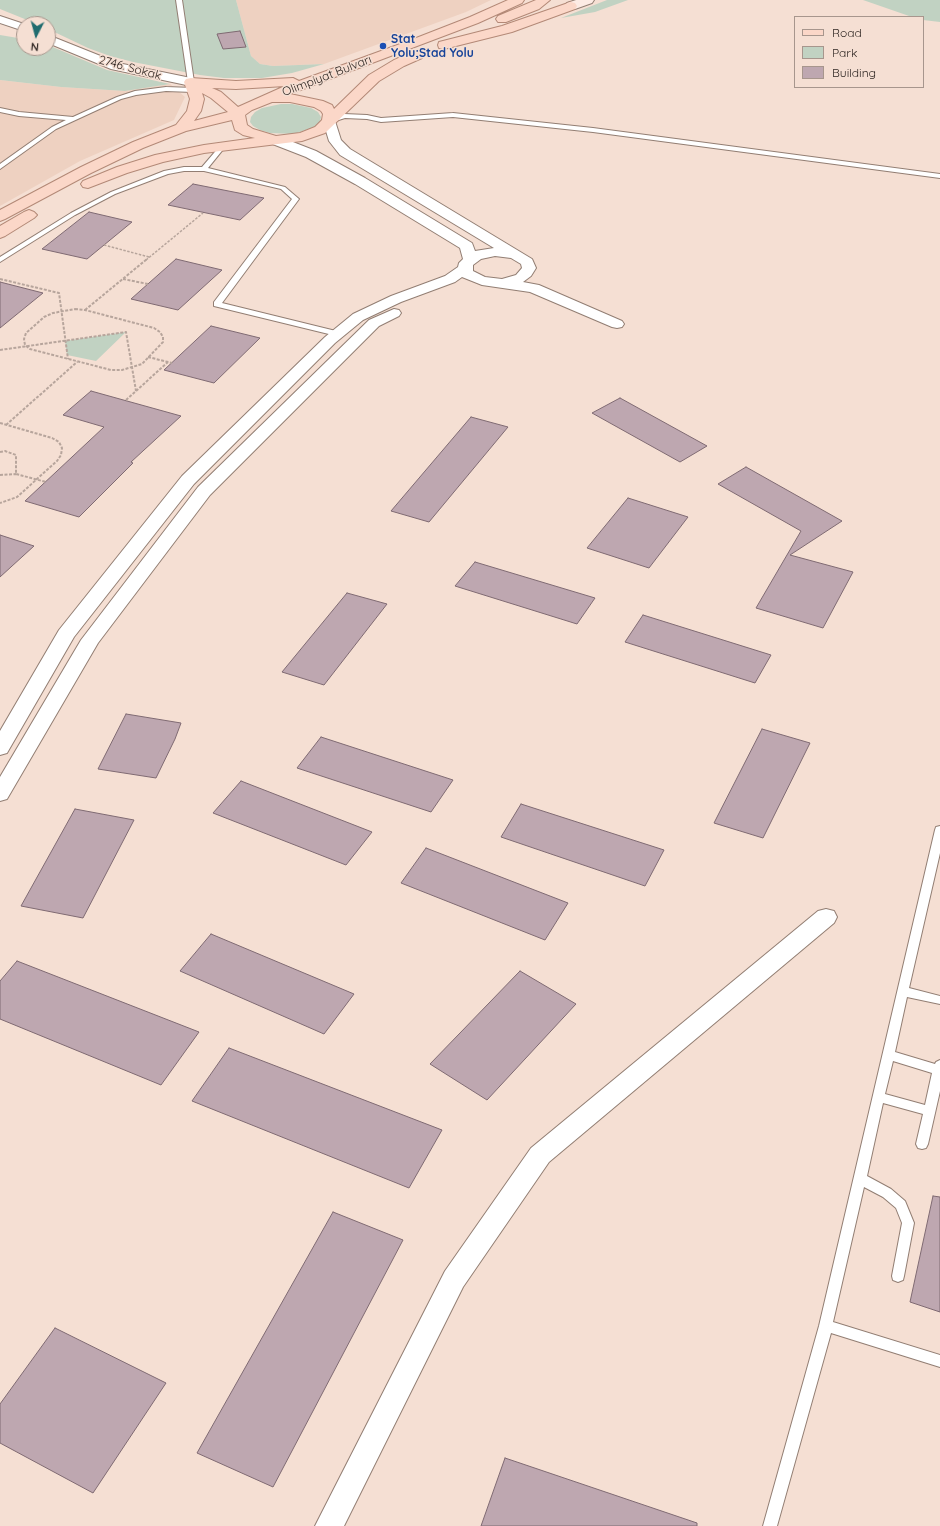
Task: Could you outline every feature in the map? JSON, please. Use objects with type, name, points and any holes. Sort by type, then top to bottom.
[{"type":"main road","name":"Olimpiyat Bulvarı","points":[[238,114],[246,107],[315,79],[474,20],[518,0]]},
{"type":"main road","points":[[544,0],[548,4],[571,6]]},
{"type":"main road","name":"Olimpiyat Bulvarı","points":[[275,140],[312,134],[320,130],[374,78],[399,63],[507,16],[535,6],[544,0]]},
{"type":"main road","points":[[474,20],[571,6]]},
{"type":"main road","points":[[439,46],[507,29],[571,6]]},
{"type":"main road","points":[[192,86],[236,85],[315,79]]},
{"type":"main road","points":[[192,86],[222,93],[270,98],[290,98],[318,104],[327,108],[330,114],[329,121]]},
{"type":"main road","points":[[192,86],[216,95],[238,114],[240,127],[248,132],[275,140]]},
{"type":"main road","points":[[181,128],[194,111],[197,99],[192,86]]},
{"type":"main road","points":[[0,216],[86,170],[181,128],[238,114]]},
{"type":"main road","points":[[0,234],[34,211],[77,189],[122,170],[160,158],[204,149],[275,140]]},
{"type":"street","points":[[571,6],[588,0]]},
{"type":"street","points":[[0,19],[16,25]]},
{"type":"street","name":"2746. Sokak","points":[[56,41],[115,66],[192,86]]},
{"type":"street","points":[[0,794],[90,640],[204,491],[374,323],[414,304],[455,289],[521,278],[526,273],[528,268],[527,262],[521,258],[344,152],[335,141],[329,121]]},
{"type":"street","points":[[275,140],[311,154],[360,181],[467,246],[467,274],[473,278],[534,288],[617,324],[528,268]]},
{"type":"street","points":[[0,748],[66,634],[188,480],[337,334],[358,317],[396,299],[450,279],[476,255],[495,252],[514,254]]},
{"type":"street","points":[[329,1526],[454,1279],[540,1155],[826,917]]},
{"type":"lane","points":[[0,167],[4,162],[54,128],[120,98],[135,93],[192,86],[179,0]]},
{"type":"lane","points":[[0,110],[19,114],[74,119]]},
{"type":"lane","points":[[3,118],[19,114]]},
{"type":"lane","points":[[329,121],[344,116],[367,117],[381,120],[453,114],[593,130],[940,176]]},
{"type":"lane","points":[[204,169],[222,146]]},
{"type":"lane","points":[[0,260],[73,214],[113,193],[166,172],[184,169],[204,169],[283,188],[296,199],[217,304],[337,334]]},
{"type":"lane","points":[[770,1526],[826,1326],[940,830]]},
{"type":"lane","points":[[902,991],[940,1000]]},
{"type":"lane","points":[[888,1055],[939,1067],[922,1144]]},
{"type":"lane","points":[[878,1097],[929,1111]]},
{"type":"lane","points":[[860,1178],[887,1193],[901,1205],[908,1223],[898,1276]]},
{"type":"lane","points":[[826,1326],[940,1361]]},
{"type":"path","points":[[85,310],[203,213]]},
{"type":"path","points":[[104,245],[149,257]]},
{"type":"path","points":[[0,279],[59,293],[68,359]]},
{"type":"path","points":[[123,279],[148,284]]},
{"type":"path","points":[[85,310],[154,328],[160,332],[163,337],[163,342],[142,364],[132,368],[110,370],[30,350],[24,339],[26,333],[44,317],[61,311],[85,310]]},
{"type":"path","points":[[0,350],[126,332],[136,391]]},
{"type":"path","points":[[148,357],[172,363]]},
{"type":"path","points":[[6,425],[78,362]]},
{"type":"path","points":[[126,400],[168,362]]},
{"type":"path","points":[[0,423],[52,438],[59,442],[62,448],[61,455],[57,461],[17,497],[0,503]]},
{"type":"path","points":[[0,452],[5,451],[16,455],[16,474]]},
{"type":"path","points":[[0,475],[16,474],[46,482]]},
{"type":"shaded area","points":[[236,0],[491,0],[466,12],[324,64],[273,66],[260,64],[251,56]]},
{"type":"shaded area","points":[[0,80],[61,87],[125,91],[170,84],[185,97],[174,120],[80,161],[0,206]]},
{"type":"green space","points":[[0,0],[236,0],[251,56],[260,64],[273,66],[324,64],[292,73],[262,78],[224,78],[200,75],[133,62],[88,48],[56,33],[56,16],[17,16],[0,9]]},
{"type":"green space","points":[[607,0],[628,0],[595,12],[561,18]]},
{"type":"green space","points":[[863,0],[940,0],[940,22],[924,20],[924,16],[909,16]]},
{"type":"green space","points":[[0,35],[16,38],[16,56],[56,56],[56,48],[107,70],[170,84],[125,91],[61,87],[0,80]]},
{"type":"green space","points":[[281,104],[292,104],[311,108],[318,112],[321,117],[320,122],[314,127],[294,134],[270,133],[260,130],[253,126],[250,122],[251,117],[255,112],[262,108]]},
{"type":"green space","points":[[126,332],[96,361],[67,355],[65,341]]},
{"type":"building","points":[[240,31],[246,47],[223,49],[217,34]]},
{"type":"building","points":[[193,184],[264,198],[240,220],[168,205]]},
{"type":"building","points":[[89,212],[132,222],[87,259],[42,249]]},
{"type":"building","points":[[176,259],[222,270],[178,310],[131,299]]},
{"type":"building","points":[[0,282],[43,293],[0,328]]},
{"type":"building","points":[[211,326],[260,338],[214,383],[164,370]]},
{"type":"building","points":[[91,391],[181,416],[131,462],[133,463],[79,517],[25,501],[104,427],[63,415]]},
{"type":"building","points":[[620,398],[707,446],[680,462],[592,413]]},
{"type":"building","points":[[471,417],[508,427],[429,522],[391,511]]},
{"type":"building","points":[[746,467],[842,521],[790,555],[853,572],[823,628],[756,608],[801,531],[718,484]]},
{"type":"building","points":[[628,498],[688,517],[649,568],[587,548]]},
{"type":"building","points":[[0,535],[34,546],[0,577]]},
{"type":"building","points":[[475,562],[595,598],[577,624],[455,586]]},
{"type":"building","points":[[347,593],[387,604],[324,685],[282,672]]},
{"type":"building","points":[[643,615],[771,655],[755,683],[625,642]]},
{"type":"building","points":[[126,714],[181,723],[156,778],[98,769]]},
{"type":"building","points":[[762,729],[810,743],[763,838],[714,823]]},
{"type":"building","points":[[321,737],[453,780],[431,812],[297,768]]},
{"type":"building","points":[[241,781],[372,832],[346,865],[213,813]]},
{"type":"building","points":[[521,804],[664,850],[645,886],[501,837]]},
{"type":"building","points":[[75,809],[134,820],[83,918],[21,906]]},
{"type":"building","points":[[426,848],[568,903],[545,940],[401,883]]},
{"type":"building","points":[[211,934],[354,994],[324,1034],[180,971]]},
{"type":"building","points":[[17,961],[199,1032],[161,1085],[0,1019],[0,981]]},
{"type":"building","points":[[520,971],[576,1004],[487,1100],[430,1064]]},
{"type":"building","points":[[229,1048],[442,1130],[409,1188],[192,1101]]},
{"type":"building","points":[[933,1196],[940,1197],[940,1312],[910,1302]]},
{"type":"building","points":[[333,1212],[403,1240],[273,1487],[197,1453]]},
{"type":"building","points":[[55,1328],[166,1383],[93,1493],[0,1443],[0,1404]]},
{"type":"building","points":[[505,1458],[697,1523],[697,1526],[481,1526]]},
{"type":"place","name":"Stat Yolu;Stad Yolu","points":[[383,46]]}]
